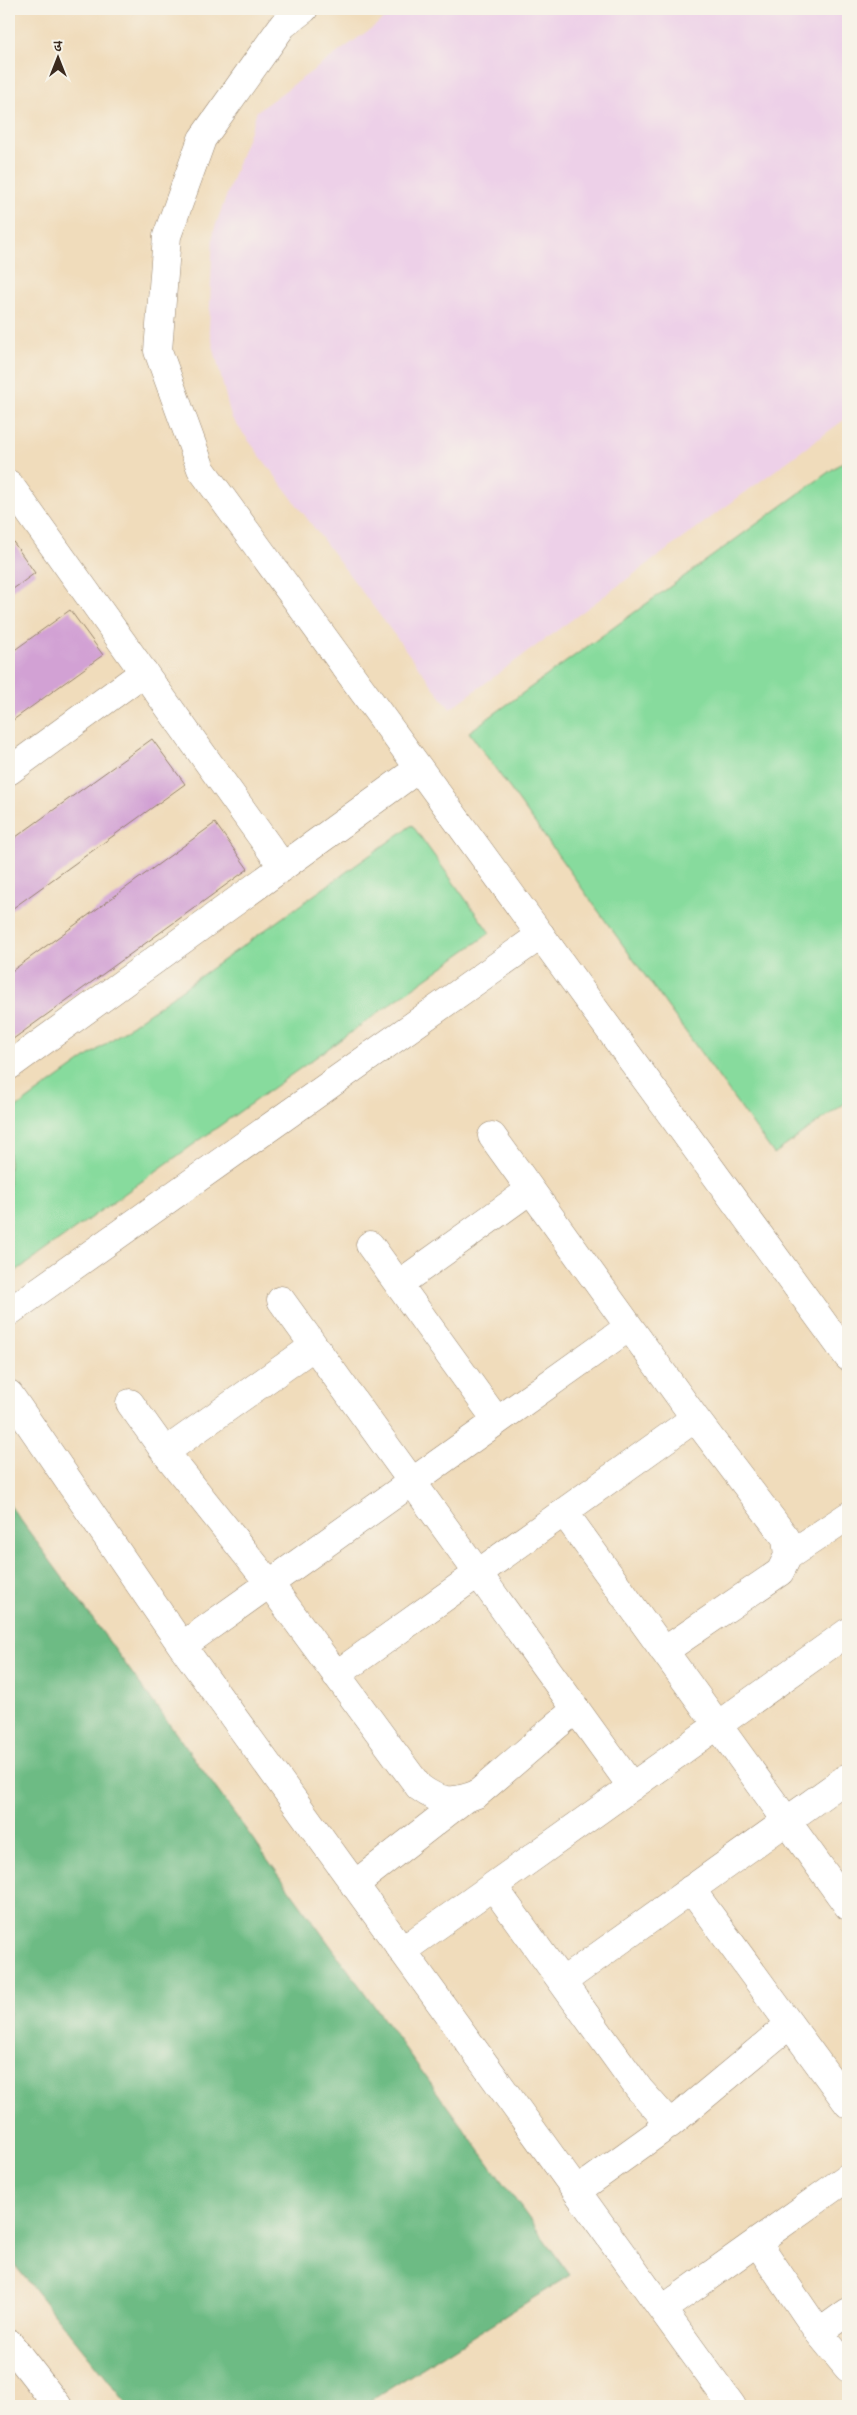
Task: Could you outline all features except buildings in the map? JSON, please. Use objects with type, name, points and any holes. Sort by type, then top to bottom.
[{"type":"street","points":[[304,9],[283,25],[202,139],[167,236],[158,351],[201,468],[848,1357]]},
{"type":"street","points":[[9,484],[283,867]]},
{"type":"street","points":[[9,771],[144,672]]},
{"type":"street","points":[[9,1066],[419,768]]},
{"type":"street","points":[[9,1312],[541,935]]},
{"type":"street","points":[[492,1136],[695,1418],[786,1538],[788,1556]]},
{"type":"street","points":[[399,1284],[530,1190]]},
{"type":"street","points":[[370,1245],[497,1421]]},
{"type":"street","points":[[280,1300],[632,1787]]},
{"type":"street","points":[[182,1646],[629,1327]]},
{"type":"street","points":[[165,1452],[314,1346]]},
{"type":"street","points":[[9,1394],[182,1646],[732,2406]]},
{"type":"street","points":[[130,1404],[165,1452],[269,1583],[419,1787],[432,1797],[445,1800],[463,1800]]},
{"type":"street","points":[[336,1675],[695,1418]]},
{"type":"street","points":[[564,1512],[848,1906]]},
{"type":"street","points":[[664,1650],[780,1572],[788,1556],[848,1516]]},
{"type":"street","points":[[402,1951],[848,1632]]},
{"type":"street","points":[[354,1884],[463,1800],[477,1794],[576,1709]]},
{"type":"street","points":[[562,1982],[848,1777]]},
{"type":"street","points":[[493,1886],[639,2089],[670,2124]]},
{"type":"street","points":[[692,1889],[848,2104]]},
{"type":"street","points":[[577,2191],[670,2124],[789,2025]]},
{"type":"street","points":[[663,2309],[848,2178]]},
{"type":"street","points":[[757,2242],[819,2333],[848,2368]]},
{"type":"street","points":[[819,2333],[848,2312]]},
{"type":"street","points":[[9,2343],[58,2406]]},
{"type":"shaded area","points":[[398,9],[848,9],[848,417],[450,709],[231,417],[209,329],[213,233],[257,111]]},
{"type":"green space","points":[[848,458],[848,1101],[774,1154],[469,732]]},
{"type":"green space","points":[[412,825],[490,933],[9,1276],[9,1113]]},
{"type":"green space","points":[[9,1504],[570,2275],[362,2406],[129,2406],[9,2258]]}]
